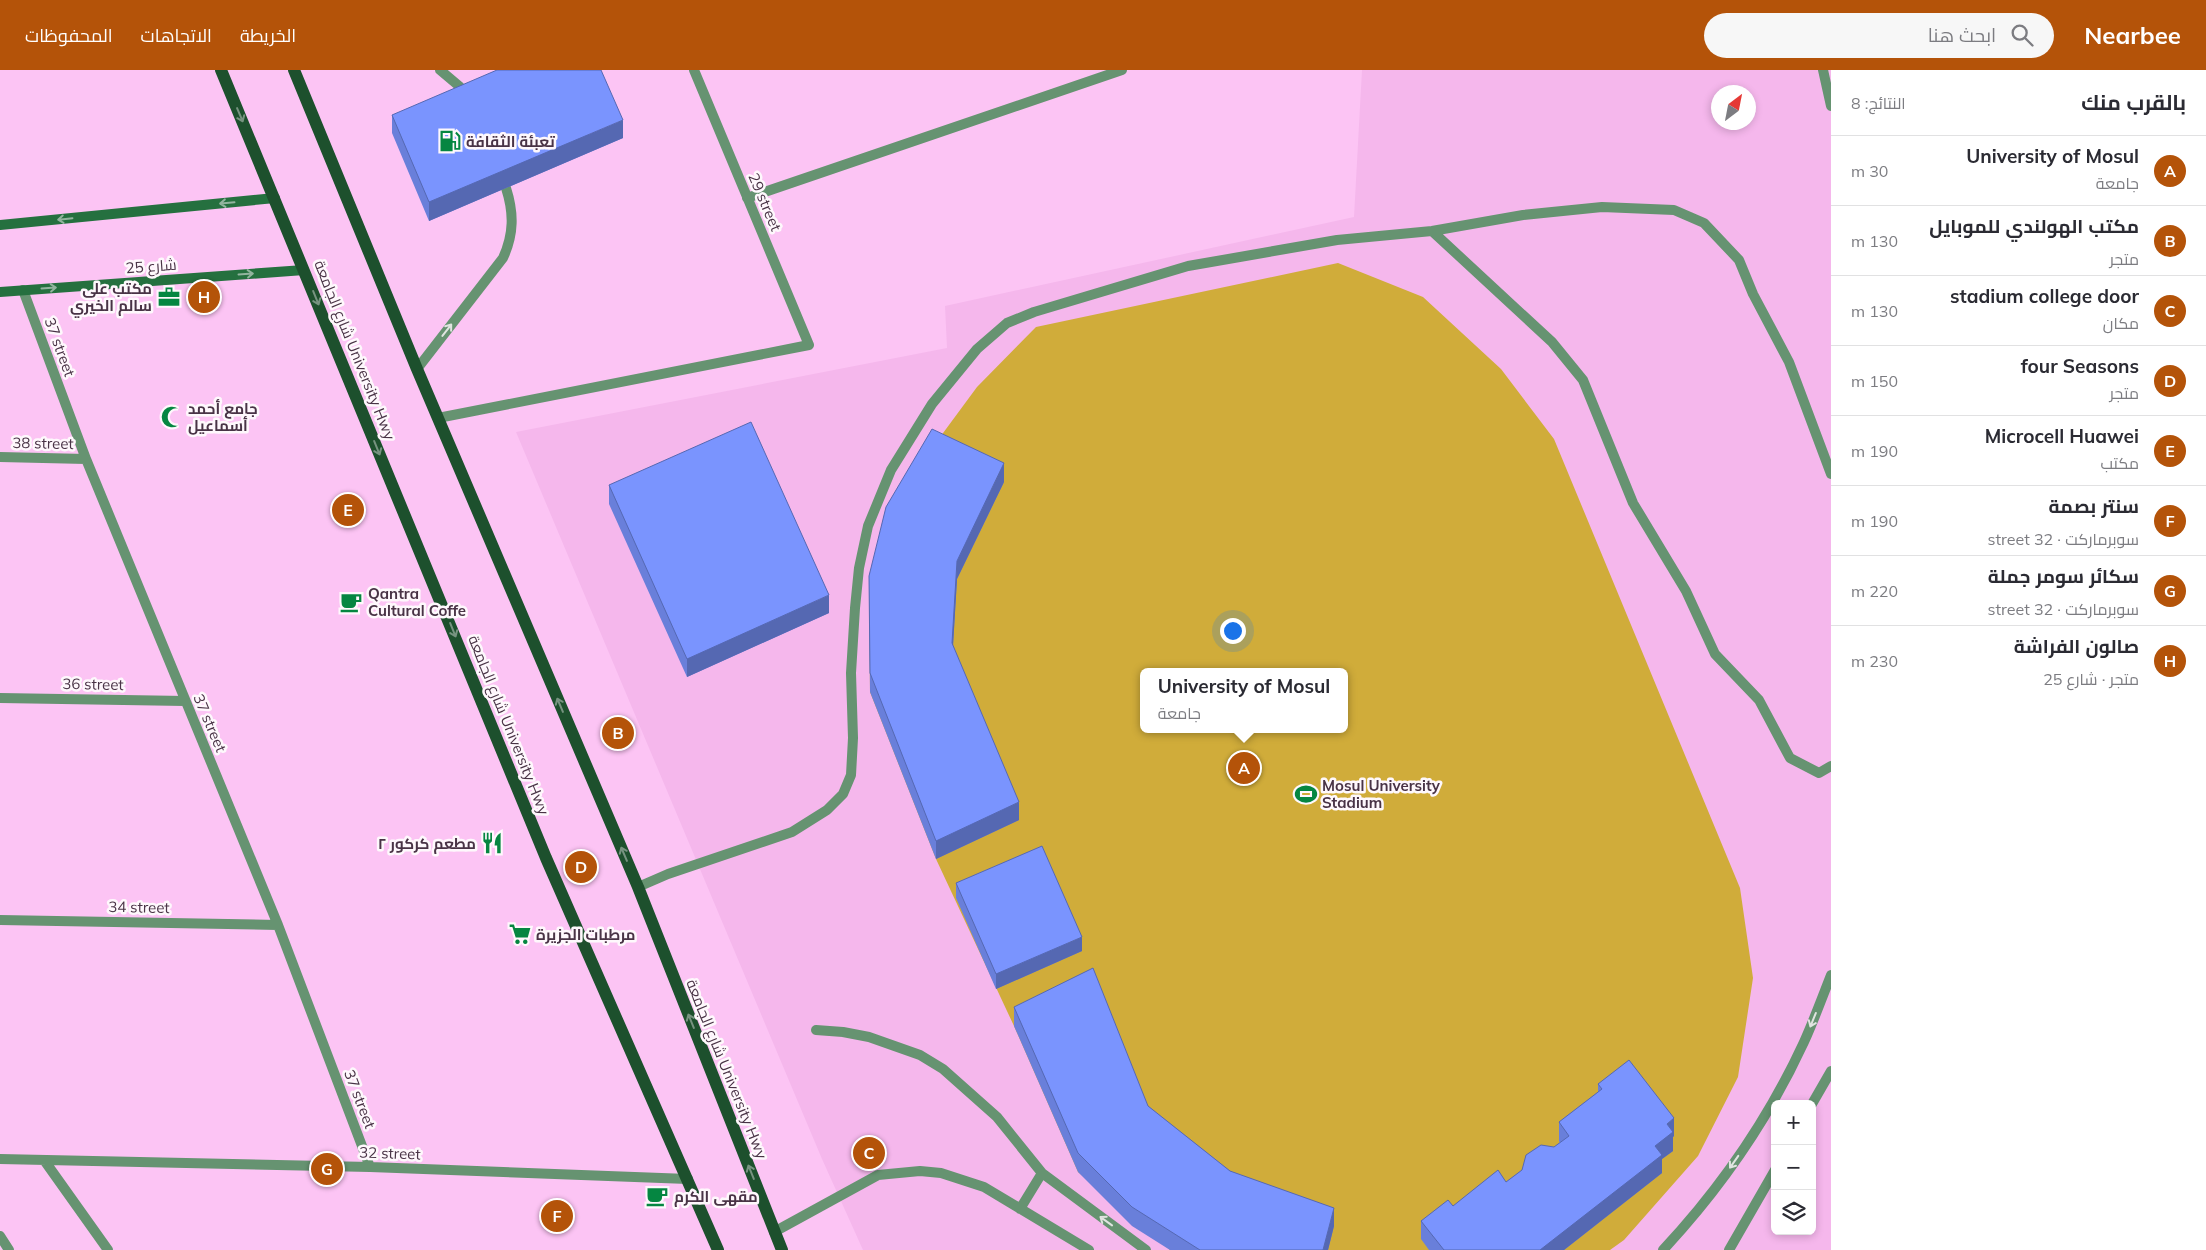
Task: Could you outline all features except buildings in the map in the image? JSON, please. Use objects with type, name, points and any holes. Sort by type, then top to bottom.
[{"type":"main road","name":"شارع الجامعة University Hwy","points":[[222,70],[546,858],[718,1250]]},
{"type":"main road","name":"شارع الجامعة University Hwy","points":[[294,70],[417,369],[638,887],[782,1250]]},
{"type":"street","points":[[440,70],[459,86],[470,100]]},
{"type":"street","name":"29 street","points":[[438,418],[809,345],[694,70]]},
{"type":"street","points":[[747,198],[1122,70]]},
{"type":"street","points":[[1823,70],[1831,106]]},
{"type":"street","points":[[417,369],[503,258],[509,245],[513,216],[506,188]]},
{"type":"street","points":[[0,225],[275,198]]},
{"type":"street","points":[[638,887],[668,874],[792,832],[827,810],[843,794],[851,775],[854,738],[851,673],[855,608],[868,526],[891,470],[932,404],[976,349],[1007,323],[1034,312],[1188,266],[1337,240],[1432,231],[1523,215],[1602,207],[1674,210],[1704,223],[1739,260],[1753,294],[1788,362],[1831,474]]},
{"type":"street","points":[[1432,231],[1552,342],[1583,380],[1633,503],[1686,590],[1715,654],[1759,700],[1790,758],[1819,773],[1831,766]]},
{"type":"street","name":"شارع 25","points":[[0,292],[304,270]]},
{"type":"street","name":"37 street","points":[[23,290],[86,459],[278,925],[370,1167]]},
{"type":"street","name":"38 street","points":[[0,457],[86,459]]},
{"type":"street","name":"36 street","points":[[0,698],[185,701]]},
{"type":"street","name":"34 street","points":[[0,920],[278,925]]},
{"type":"street","points":[[1663,1250],[1714,1192],[1757,1127],[1777,1094],[1804,1042],[1831,975]]},
{"type":"street","points":[[816,1030],[843,1032],[886,1042],[920,1055],[943,1069],[997,1117],[1042,1174],[1146,1250]]},
{"type":"street","points":[[1814,1100],[1831,1071]]},
{"type":"street","name":"32 street","points":[[0,1159],[370,1167],[688,1179]]},
{"type":"street","points":[[44,1160],[108,1250]]},
{"type":"street","points":[[774,1232],[878,1175],[899,1172],[941,1173],[984,1187],[1089,1250]]},
{"type":"street","points":[[1020,1209],[1042,1174]]},
{"type":"street","points":[[1730,1250],[1771,1177]]},
{"type":"street","points":[[0,1236],[9,1250]]},
{"type":"shaded area","points":[[1362,70],[1831,70],[1831,1250],[863,1250],[822,1159],[516,432],[947,348],[945,306],[1354,217]]},
{"type":"shaded area","name":"Mosul University Stadium","points":[[1338,263],[1423,297],[1501,369],[1554,439],[1740,888],[1753,978],[1738,1077],[1698,1156],[1624,1240],[1610,1250],[1170,1250],[1078,1172],[1014,1026],[936,859],[870,692],[869,594],[886,525],[932,448],[977,387],[1036,327]]},
{"type":"place","name":"تعبئة الثقافة","points":[[450,141]]},
{"type":"place","name":"مكتب على سالم الخيري","points":[[169,297]]},
{"type":"place","name":"صالون الفراشة","points":[[204,297]]},
{"type":"place","name":"جامع أحمد أسماعيل","points":[[172,417]]},
{"type":"place","name":"Microcell Huawei","points":[[348,510]]},
{"type":"place","name":"Qantra Cultural Coffe","points":[[351,602]]},
{"type":"place","name":"مكتب الهولندي للموبايل","points":[[618,733]]},
{"type":"place","name":"University of Mosul","points":[[1244,768]]},
{"type":"place","name":"Mosul University Stadium","points":[[1306,794]]},
{"type":"place","name":"مطعم كركور ٢","points":[[492,843]]},
{"type":"place","name":"four Seasons","points":[[581,867]]},
{"type":"place","name":"مرطبات الجزيرة","points":[[520,934]]},
{"type":"place","name":"stadium college door","points":[[869,1153]]},
{"type":"place","name":"سكائر سومر جملة","points":[[327,1169]]},
{"type":"place","name":"مقهى الكرم","points":[[657,1196]]},
{"type":"place","name":"سنتر بصمة","points":[[557,1216]]}]
